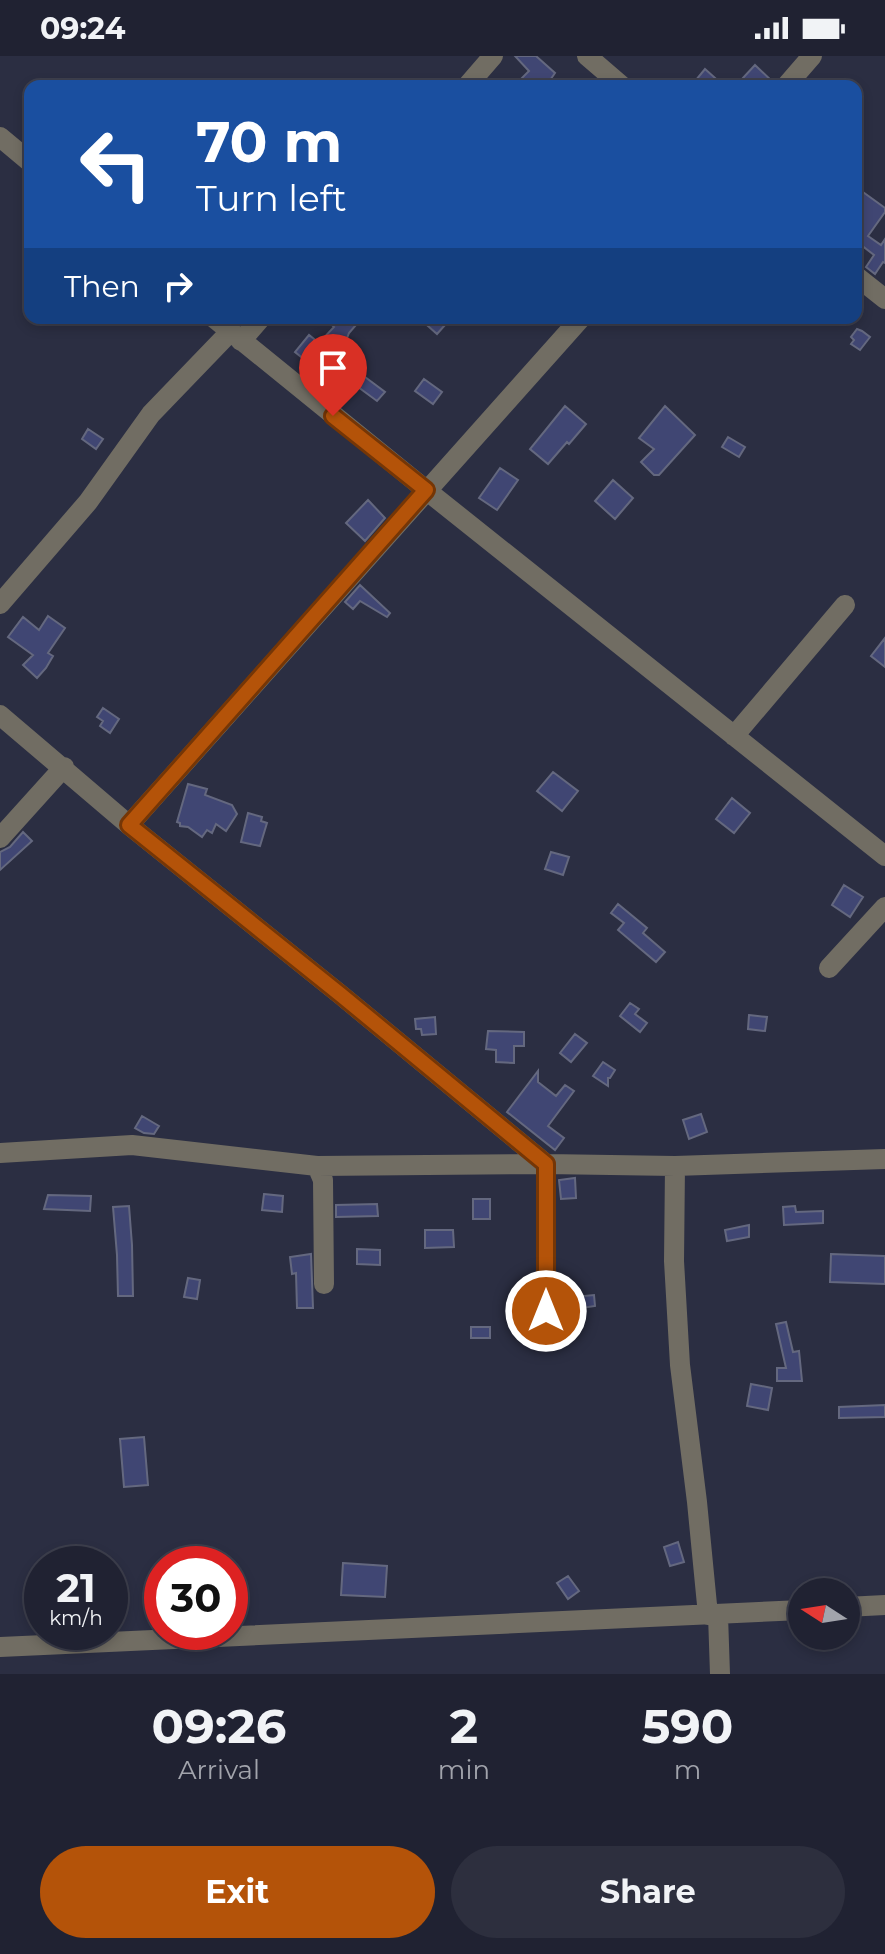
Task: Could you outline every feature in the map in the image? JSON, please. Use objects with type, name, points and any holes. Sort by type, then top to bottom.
[{"type":"street","points":[[472,80],[493,56]]},
{"type":"street","points":[[587,56],[615,80]]},
{"type":"street","points":[[791,80],[812,56]]},
{"type":"street","points":[[0,137],[24,157]]},
{"type":"street","points":[[862,281],[885,299]]},
{"type":"street","points":[[221,324],[885,856]]},
{"type":"street","points":[[0,604],[88,502],[151,414],[235,336],[252,324]]},
{"type":"street","points":[[129,825],[576,324]]},
{"type":"street","points":[[734,736],[845,605]]},
{"type":"street","points":[[0,715],[129,825],[546,1164]]},
{"type":"street","points":[[0,838],[64,767]]},
{"type":"street","points":[[829,968],[885,907]]},
{"type":"street","points":[[0,1153],[132,1145],[317,1166],[675,1166],[885,1159]]},
{"type":"street","points":[[546,1164],[546,1311]]},
{"type":"street","points":[[317,1166],[323,1180],[324,1284]]},
{"type":"street","points":[[675,1166],[674,1261],[680,1365],[720,1674]]},
{"type":"street","points":[[860,1606],[885,1605]]},
{"type":"street","points":[[0,1647],[788,1611]]},
{"type":"building","points":[[515,56],[536,56],[555,73],[550,80],[520,80],[529,71]]},
{"type":"building","points":[[755,65],[771,80],[743,80]]},
{"type":"building","points":[[705,69],[717,80],[696,80]]},
{"type":"building","points":[[862,191],[885,208],[868,236],[881,245],[885,239],[885,263],[875,274],[866,267],[874,255],[862,246]]},
{"type":"building","points":[[331,324],[357,324],[349,333],[342,351],[334,344],[315,368],[295,352],[309,335],[319,343],[334,327]]},
{"type":"building","points":[[426,324],[445,325],[437,334]]},
{"type":"building","points":[[857,329],[870,337],[860,350],[851,344],[854,340],[851,337]]},
{"type":"building","points":[[361,374],[385,392],[377,401],[354,384]]},
{"type":"building","points":[[424,379],[442,392],[433,404],[415,391]]},
{"type":"building","points":[[565,406],[586,424],[548,464],[530,449]]},
{"type":"building","points":[[665,406],[695,435],[659,475],[654,475],[641,462],[654,449],[639,438]]},
{"type":"building","points":[[88,429],[103,439],[96,449],[82,439]]},
{"type":"building","points":[[728,437],[745,447],[739,457],[722,447]]},
{"type":"building","points":[[500,468],[518,480],[497,510],[479,498]]},
{"type":"building","points":[[613,480],[633,498],[615,519],[595,501]]},
{"type":"building","points":[[368,500],[385,518],[365,541],[346,523]]},
{"type":"building","points":[[360,585],[390,613],[387,617],[360,601],[353,609],[345,602]]},
{"type":"building","points":[[48,616],[65,628],[48,653],[53,656],[37,678],[23,665],[33,655],[8,637],[23,617],[39,630]]},
{"type":"building","points":[[885,638],[885,667],[871,656]]},
{"type":"building","points":[[103,708],[119,719],[110,733],[100,726],[103,721],[97,717]]},
{"type":"building","points":[[553,772],[578,791],[562,811],[537,791]]},
{"type":"building","points":[[188,784],[207,789],[205,795],[232,805],[237,814],[226,831],[216,824],[212,833],[207,830],[202,837],[188,827],[180,826],[177,822]]},
{"type":"building","points":[[732,798],[750,813],[734,833],[716,819]]},
{"type":"building","points":[[248,813],[262,817],[261,821],[267,823],[260,846],[241,842]]},
{"type":"building","points":[[23,832],[32,841],[0,870],[0,852],[10,847]]},
{"type":"building","points":[[551,852],[569,857],[563,875],[545,869]]},
{"type":"building","points":[[844,885],[863,897],[850,917],[832,905]]},
{"type":"building","points":[[618,904],[647,928],[643,933],[665,952],[656,962],[618,930],[624,923],[611,913]]},
{"type":"building","points":[[630,1003],[639,1009],[635,1014],[647,1023],[640,1032],[620,1016]]},
{"type":"building","points":[[749,1015],[767,1017],[765,1031],[748,1029]]},
{"type":"building","points":[[435,1017],[436,1034],[422,1035],[421,1029],[416,1029],[415,1019]]},
{"type":"building","points":[[488,1031],[524,1032],[524,1046],[514,1046],[514,1063],[496,1062],[496,1050],[486,1049]]},
{"type":"building","points":[[575,1034],[587,1043],[571,1062],[560,1053]]},
{"type":"building","points":[[603,1062],[615,1070],[608,1078],[608,1086],[593,1076]]},
{"type":"building","points":[[538,1071],[538,1082],[556,1096],[565,1085],[574,1091],[548,1126],[564,1138],[555,1150],[507,1112]]},
{"type":"building","points":[[701,1114],[707,1132],[689,1139],[683,1120]]},
{"type":"building","points":[[142,1116],[159,1126],[154,1134],[135,1128]]},
{"type":"building","points":[[575,1178],[576,1198],[561,1199],[559,1180]]},
{"type":"building","points":[[264,1194],[283,1196],[282,1212],[262,1210]]},
{"type":"building","points":[[48,1195],[91,1196],[90,1211],[44,1209]]},
{"type":"building","points":[[473,1199],[490,1199],[490,1219],[473,1219]]},
{"type":"building","points":[[377,1204],[378,1216],[336,1217],[336,1205]]},
{"type":"building","points":[[129,1206],[133,1296],[118,1296],[113,1207]]},
{"type":"building","points":[[795,1206],[796,1212],[823,1211],[823,1223],[784,1225],[783,1207]]},
{"type":"building","points":[[749,1225],[749,1237],[727,1241],[725,1230]]},
{"type":"building","points":[[425,1230],[453,1230],[454,1247],[425,1248]]},
{"type":"building","points":[[357,1249],[380,1250],[380,1265],[357,1264]]},
{"type":"building","points":[[311,1254],[313,1308],[297,1308],[296,1273],[292,1274],[290,1257]]},
{"type":"building","points":[[831,1254],[885,1256],[885,1284],[830,1282]]},
{"type":"building","points":[[188,1278],[200,1280],[197,1299],[184,1297]]},
{"type":"building","points":[[594,1295],[595,1306],[575,1309],[574,1297]]},
{"type":"building","points":[[786,1322],[793,1352],[799,1351],[802,1381],[777,1381],[777,1368],[786,1368],[776,1324]]},
{"type":"building","points":[[471,1327],[490,1327],[490,1338],[471,1338]]},
{"type":"building","points":[[751,1384],[772,1388],[768,1410],[747,1406]]},
{"type":"building","points":[[885,1405],[885,1417],[839,1418],[839,1407]]},
{"type":"building","points":[[144,1437],[148,1485],[124,1487],[120,1439]]},
{"type":"building","points":[[678,1542],[684,1562],[670,1566],[664,1547]]},
{"type":"building","points":[[343,1563],[387,1566],[385,1597],[341,1595]]},
{"type":"building","points":[[568,1576],[579,1591],[568,1599],[557,1583]]},
{"type":"route","points":[[333,416],[426,490],[129,825],[546,1164],[546,1311]]}]
